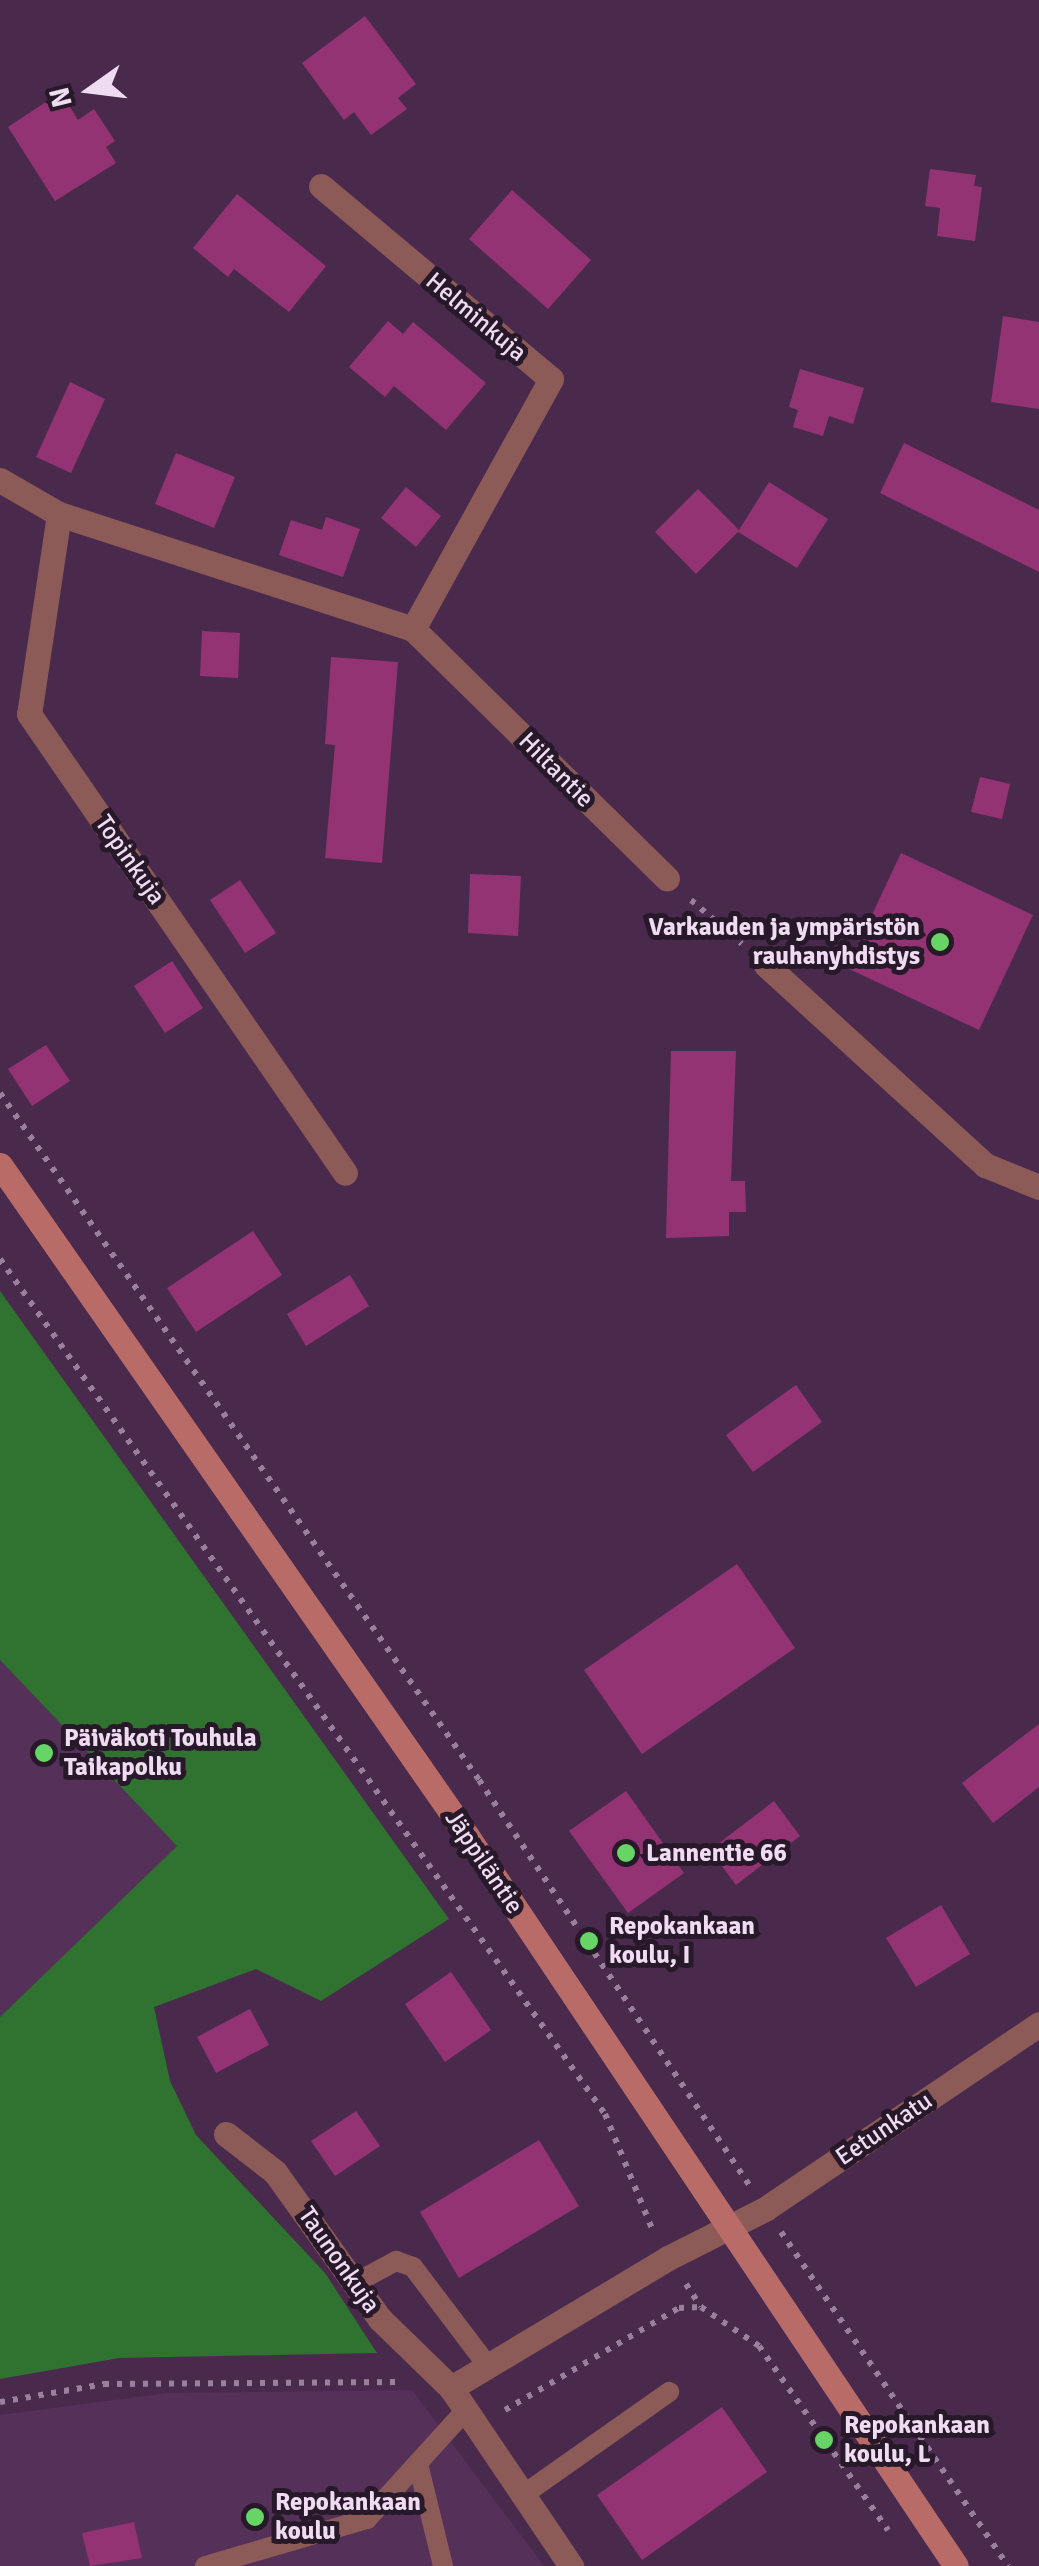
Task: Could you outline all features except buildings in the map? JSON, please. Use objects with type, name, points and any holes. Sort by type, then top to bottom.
[{"type":"main road","name":"Jäppiläntie","points":[[0,1166],[455,1818],[725,2227],[956,2566]]},
{"type":"street","name":"Helminkuja","points":[[321,186],[551,380],[413,629]]},
{"type":"street","name":"Hiltantie","points":[[0,480],[59,514],[413,629],[667,879]]},
{"type":"street","name":"Topinkuja","points":[[59,514],[29,714],[345,1172]]},
{"type":"street","points":[[766,966],[985,1165],[1039,1187]]},
{"type":"street","name":"Eetunkatu","points":[[725,2227],[765,2209],[1039,2024]]},
{"type":"street","name":"Taunonkuja","points":[[226,2134],[275,2172],[408,2351],[452,2388],[571,2566]]},
{"type":"street","points":[[452,2388],[725,2227]]},
{"type":"lane","points":[[355,2284],[396,2261],[414,2267],[488,2366]]},
{"type":"lane","points":[[523,2494],[669,2392]]},
{"type":"lane","points":[[206,2566],[367,2519],[418,2464],[472,2418]]},
{"type":"lane","points":[[418,2464],[443,2566]]},
{"type":"path","points":[[667,879],[766,966]]},
{"type":"path","points":[[0,1094],[490,1796],[1008,2566]]},
{"type":"path","points":[[0,1259],[605,2114],[635,2196],[668,2258],[701,2307],[759,2346],[890,2534]]},
{"type":"path","points":[[472,2418],[668,2314],[701,2307]]},
{"type":"path","points":[[0,2402],[104,2384],[377,2380],[452,2388]]},
{"type":"shaded area","name":"Päiväkoti Touhula Taikapolku","points":[[0,1660],[177,1846],[0,2017]]},
{"type":"shaded area","name":"Repokankaan koulu","points":[[412,2390],[544,2566],[0,2566],[0,2415],[168,2393]]},
{"type":"green space","points":[[0,1291],[449,1919],[321,2001],[256,1969],[154,2007],[170,2081],[196,2135],[325,2273],[377,2353],[119,2358],[0,2379],[0,2017],[177,1846],[0,1660]]},
{"type":"place","name":"Varkauden ja ympäristön rauhanyhdistys","points":[[940,942]]},
{"type":"place","name":"Päiväkoti Touhula Taikapolku","points":[[44,1753]]},
{"type":"place","name":"Lannentie 66","points":[[626,1853]]},
{"type":"place","name":"Repokankaan koulu, I","points":[[589,1941]]},
{"type":"place","name":"Repokankaan koulu, L","points":[[824,2440]]},
{"type":"place","name":"Repokankaan koulu","points":[[255,2517]]}]
